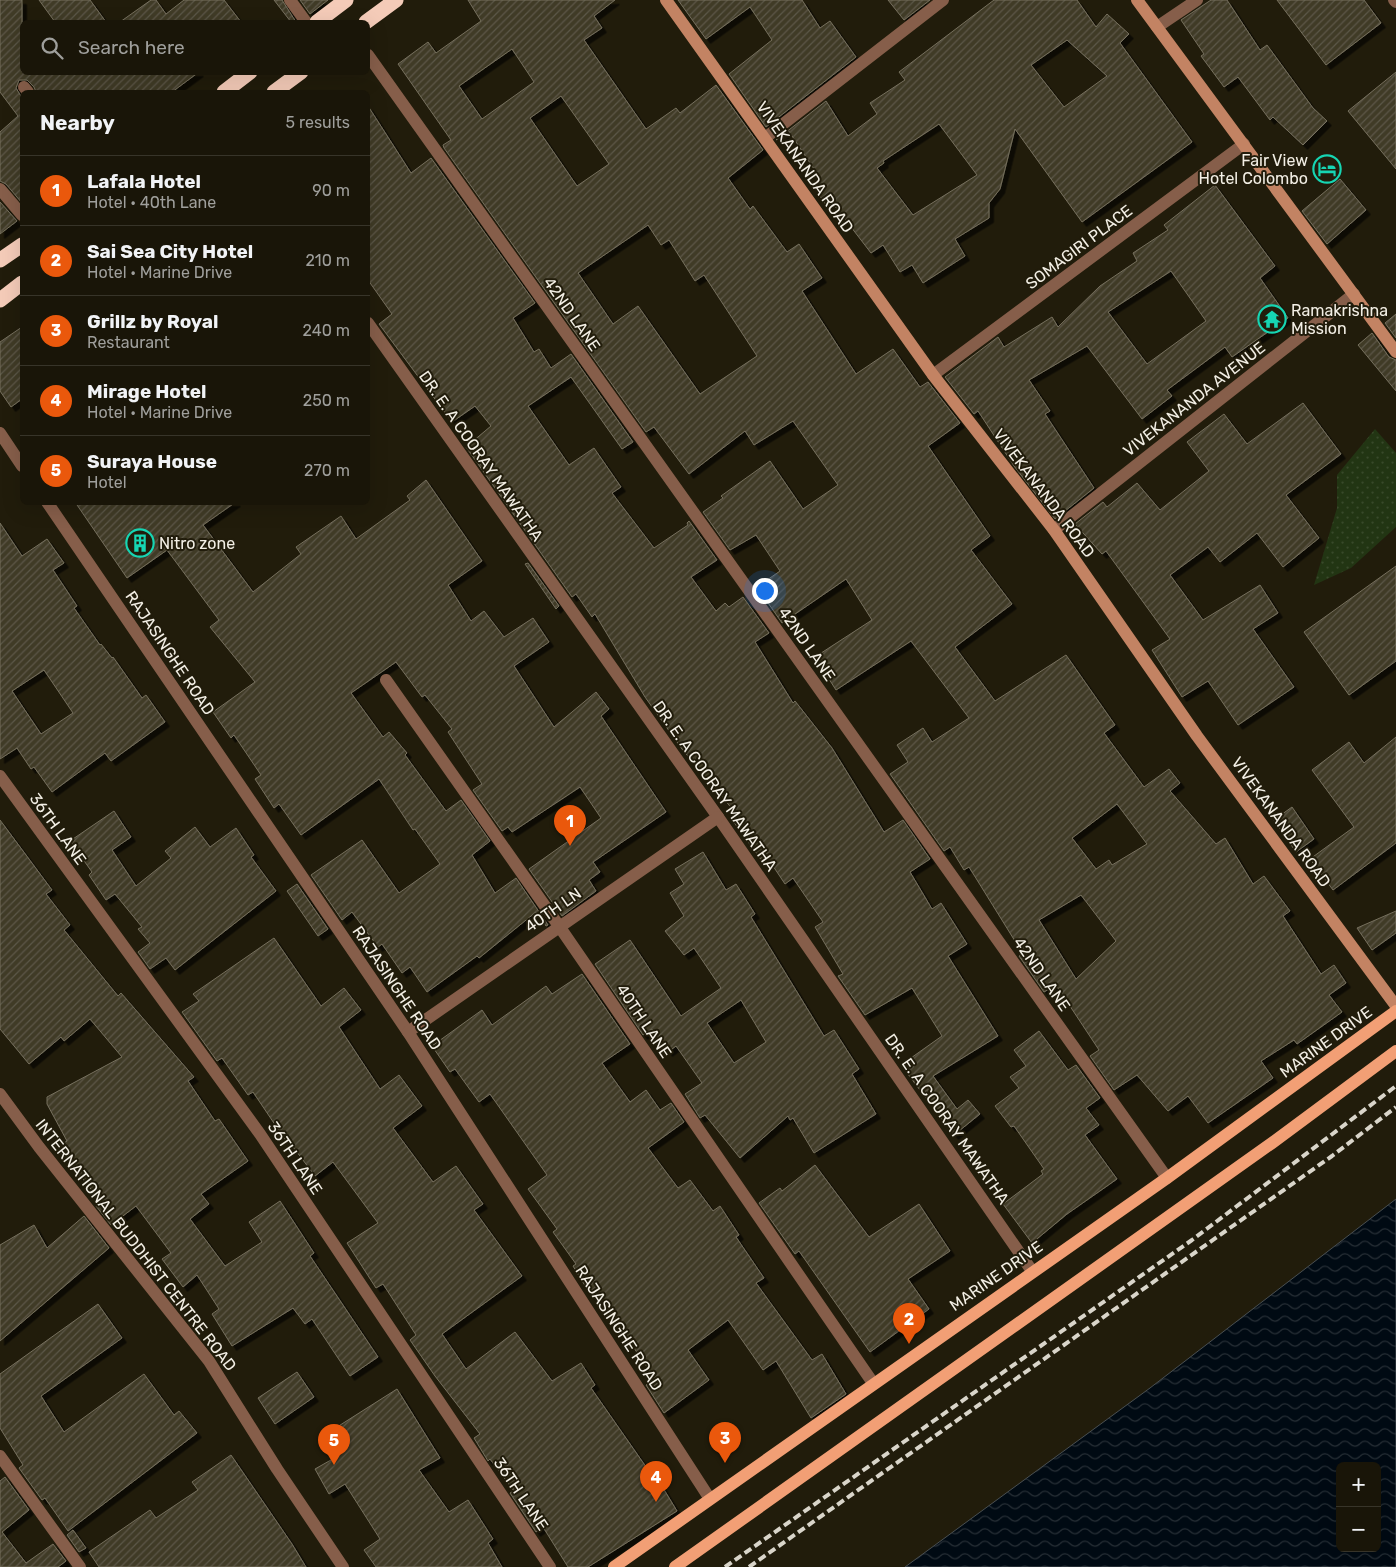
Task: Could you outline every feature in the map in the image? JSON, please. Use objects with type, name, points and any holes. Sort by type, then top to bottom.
[{"type":"highway","points":[[320,20],[346,0]]},
{"type":"highway","points":[[369,20],[396,0]]},
{"type":"highway","points":[[227,90],[246,75]]},
{"type":"highway","points":[[277,90],[297,75]]},
{"type":"highway","points":[[0,260],[20,246]]},
{"type":"highway","points":[[0,300],[20,285]]},
{"type":"main road","name":"MARINE DRIVE","points":[[614,1567],[1032,1271],[1167,1178],[1396,1011]]},
{"type":"main road","points":[[675,1567],[1272,1143],[1396,1051]]},
{"type":"street","points":[[290,0],[305,20]]},
{"type":"street","name":"VIVEKANANDA ROAD","points":[[666,0],[934,375],[1054,530],[1197,736],[1396,1006]]},
{"type":"street","points":[[766,138],[943,0]]},
{"type":"street","points":[[1137,0],[1396,352]]},
{"type":"street","points":[[1157,27],[1197,0]]},
{"type":"street","name":"42ND LANE","points":[[370,58],[1167,1178]]},
{"type":"street","name":"SOMAGIRI PLACE","points":[[934,375],[1244,144]]},
{"type":"street","points":[[0,188],[20,213]]},
{"type":"street","name":"VIVEKANANDA AVENUE","points":[[1054,530],[1354,294]]},
{"type":"street","name":"DR. E. A COORAY MAWATHA","points":[[370,326],[718,816],[1032,1271]]},
{"type":"street","points":[[0,433],[20,463]]},
{"type":"street","name":"RAJASINGHE ROAD","points":[[50,505],[408,1032],[710,1500]]},
{"type":"street","name":"40TH LANE","points":[[386,680],[559,926],[873,1383]]},
{"type":"street","name":"36TH LANE","points":[[0,776],[260,1134],[550,1567]]},
{"type":"street","name":"40TH LN","points":[[408,1032],[718,816]]},
{"type":"street","name":"INTERNATIONAL BUDDHIST CENTRE ROAD","points":[[0,1094],[39,1147],[209,1361],[277,1469],[344,1567]]},
{"type":"street","points":[[0,1456],[80,1567]]},
{"type":"green space","points":[[1375,429],[1396,453],[1396,527],[1351,568],[1314,585],[1337,508],[1337,475]]},
{"type":"water","points":[[1396,1199],[1396,1567],[905,1567],[1150,1388]]},
{"type":"building","points":[[0,0],[22,0],[20,75],[195,75],[175,90],[35,90],[27,80],[19,80],[16,88],[20,95],[20,201],[6,184],[0,181],[0,132],[18,116],[0,92]]},
{"type":"building","points":[[39,0],[90,0],[105,20],[54,20]]},
{"type":"building","points":[[151,0],[156,0],[166,14],[184,0],[224,0],[239,20],[123,20]]},
{"type":"building","points":[[274,0],[282,0],[295,20],[289,20]]},
{"type":"building","points":[[300,0],[328,0],[310,14]]},
{"type":"building","points":[[468,0],[615,0],[594,16],[602,28],[584,40],[646,129],[676,108],[680,113],[716,85],[763,150],[728,178],[750,209],[753,206],[787,252],[799,244],[822,278],[802,291],[856,374],[893,349],[920,387],[928,382],[960,423],[928,446],[990,536],[971,550],[1012,604],[955,647],[995,701],[1066,655],[1115,725],[1104,733],[1144,787],[1169,769],[1180,783],[1170,791],[1216,844],[1225,838],[1253,884],[1264,876],[1290,911],[1283,916],[1321,974],[1334,965],[1346,983],[1329,995],[1342,1012],[1297,1044],[1294,1040],[1261,1061],[1273,1078],[1208,1123],[1188,1096],[1168,1111],[1137,1075],[1114,1090],[1090,1056],[1099,1050],[1056,985],[1044,992],[1019,956],[1023,954],[969,867],[964,870],[950,847],[944,851],[890,774],[908,762],[897,745],[923,728],[932,742],[969,718],[911,641],[836,690],[815,657],[872,620],[846,579],[782,623],[757,587],[780,571],[756,535],[730,550],[703,512],[723,498],[721,496],[770,461],[803,509],[838,485],[793,421],[754,445],[745,431],[689,474],[654,427],[646,432],[444,148],[443,145],[451,140],[398,64],[428,42],[436,53],[481,21]],"holes":[[[512,49],[534,82],[482,119],[459,86]],[[561,96],[609,164],[577,186],[530,118]],[[648,225],[661,245],[669,240],[695,281],[704,275],[757,356],[700,394],[638,306],[613,324],[578,273]],[[1117,804],[1147,844],[1112,865],[1109,860],[1096,869],[1072,838]],[[1081,895],[1116,941],[1076,979],[1039,920]]]},
{"type":"building","points":[[678,0],[802,0],[820,28],[830,21],[856,57],[766,127],[729,74],[772,40],[750,7],[706,39]]},
{"type":"building","points":[[888,0],[930,0],[904,20]]},
{"type":"building","points":[[994,0],[1077,0],[1096,27],[1107,14],[1129,34],[1120,43],[1192,142],[1082,222],[1015,129],[1000,189],[989,203],[989,218],[955,239],[965,256],[923,283],[912,265],[900,272],[883,245],[871,253],[831,201],[826,205],[812,184],[820,178],[788,130],[826,101],[848,136],[877,114],[870,103],[905,80],[899,72]],"holes":[[[1067,40],[1107,76],[1064,107],[1031,65]],[[939,124],[977,175],[913,215],[877,168],[884,163],[883,161]]]},
{"type":"building","points":[[1211,0],[1227,0],[1260,50],[1267,45],[1313,108],[1327,121],[1303,145],[1273,117],[1270,120],[1238,77],[1224,87],[1201,56],[1204,54],[1181,20]]},
{"type":"building","points":[[1277,0],[1364,0],[1381,23],[1326,65]]},
{"type":"building","points":[[1396,72],[1396,169],[1348,111]]},
{"type":"building","points":[[370,109],[411,173],[431,158],[535,303],[513,318],[534,352],[539,349],[551,368],[571,354],[633,442],[622,449],[571,377],[528,406],[569,465],[594,448],[621,487],[612,493],[654,548],[688,525],[689,521],[717,560],[691,577],[716,611],[725,603],[729,607],[743,597],[769,633],[755,642],[793,703],[795,701],[832,748],[884,832],[903,820],[930,859],[910,872],[932,909],[941,903],[967,944],[948,956],[998,1036],[933,1076],[957,1109],[968,1100],[980,1114],[954,1135],[901,1065],[942,1036],[912,988],[865,1015],[838,976],[843,974],[815,927],[823,922],[793,878],[785,884],[767,857],[762,861],[733,821],[739,817],[682,749],[645,697],[595,614],[592,617],[576,594],[572,597],[466,447],[491,426],[475,406],[452,422],[379,324],[392,314],[370,283]]},
{"type":"building","points":[[1340,179],[1366,210],[1327,244],[1302,211]]},
{"type":"building","points":[[1215,185],[1275,266],[1260,278],[1288,318],[1232,357],[1225,347],[1167,390],[1172,396],[1142,419],[1087,346],[1029,380],[1050,411],[1045,414],[1094,488],[1055,519],[1014,466],[978,411],[974,414],[945,377],[998,337],[1004,347],[1052,317],[1058,327],[1100,286],[1137,261],[1133,253],[1168,230],[1164,225]],"holes":[[[1171,271],[1206,321],[1147,364],[1108,312]]]},
{"type":"building","points":[[0,202],[17,221],[0,234]]},
{"type":"building","points":[[1396,314],[1396,338],[1385,323]]},
{"type":"building","points":[[20,328],[20,400],[11,407],[0,391],[0,342]]},
{"type":"building","points":[[1372,333],[1389,357],[1396,360],[1396,391],[1358,345]]},
{"type":"building","points":[[1303,403],[1341,454],[1286,495],[1319,538],[1283,567],[1257,533],[1220,562],[1208,547],[1170,575],[1203,620],[1260,585],[1278,613],[1253,629],[1294,687],[1238,725],[1208,681],[1182,697],[1152,650],[1170,639],[1106,551],[1102,554],[1075,524],[1103,502],[1107,507],[1137,483],[1160,510],[1209,471],[1187,442],[1224,414],[1247,444]]},
{"type":"building","points":[[426,480],[482,561],[448,585],[471,621],[484,611],[504,637],[533,618],[549,642],[514,666],[554,727],[596,692],[609,709],[601,716],[666,812],[593,862],[600,872],[589,880],[596,891],[562,916],[529,869],[601,818],[580,787],[512,832],[508,827],[502,831],[473,790],[482,784],[448,732],[452,729],[425,695],[422,697],[396,662],[351,693],[383,737],[389,732],[407,753],[405,755],[446,811],[461,800],[490,841],[472,855],[495,893],[516,878],[548,925],[546,926],[536,912],[479,958],[477,956],[427,992],[410,967],[402,973],[382,944],[378,947],[352,912],[342,920],[311,875],[362,840],[399,893],[440,864],[415,829],[413,830],[379,779],[301,835],[279,804],[274,808],[255,779],[261,775],[234,735],[231,738],[213,712],[255,682],[210,627],[219,620],[167,550],[127,578],[77,505],[232,505],[203,525],[253,592],[301,554],[296,547],[341,516],[356,539],[410,500],[407,496]]},
{"type":"building","points":[[0,523],[22,556],[47,539],[64,563],[53,570],[77,606],[74,608],[100,645],[113,657],[142,698],[146,695],[165,722],[111,761],[105,753],[52,792],[34,767],[31,769],[17,748],[0,759]],"holes":[[[44,670],[73,713],[41,734],[12,691]]]},
{"type":"building","points":[[528,563],[559,606],[556,609],[525,564]]},
{"type":"building","points":[[1396,566],[1396,661],[1349,695],[1304,632]]},
{"type":"building","points":[[1396,737],[1396,843],[1333,890],[1310,859],[1354,827],[1312,770],[1349,742],[1364,763]]},
{"type":"building","points":[[1292,807],[1314,839],[1296,852],[1274,820]]},
{"type":"building","points":[[114,811],[131,837],[112,850],[136,886],[171,858],[165,851],[195,827],[210,847],[236,828],[254,855],[251,857],[276,891],[175,970],[166,958],[150,969],[138,952],[150,943],[138,929],[142,927],[115,894],[106,900],[89,875],[92,872],[70,841]]},
{"type":"building","points":[[0,820],[52,890],[46,894],[70,925],[64,930],[118,996],[121,993],[194,1077],[188,1081],[215,1121],[219,1119],[248,1161],[201,1194],[209,1204],[190,1219],[225,1266],[262,1242],[249,1222],[280,1201],[314,1253],[310,1256],[378,1357],[350,1376],[312,1319],[305,1324],[293,1308],[232,1346],[212,1314],[219,1309],[197,1275],[183,1287],[162,1259],[171,1253],[136,1206],[111,1225],[96,1206],[101,1202],[80,1175],[78,1176],[58,1147],[67,1141],[47,1104],[47,1097],[122,1057],[90,1019],[64,1041],[61,1037],[29,1064],[0,1029]]},
{"type":"building","points":[[703,852],[726,890],[736,884],[755,914],[751,917],[824,1036],[834,1030],[859,1069],[852,1074],[876,1114],[814,1153],[793,1118],[790,1120],[788,1116],[740,1158],[705,1115],[700,1118],[685,1094],[702,1083],[676,1046],[668,1052],[652,1029],[643,1035],[595,964],[630,940],[681,1016],[721,988],[694,948],[684,955],[665,931],[684,916],[670,893],[684,884],[675,869]],"holes":[[[741,1000],[766,1042],[734,1063],[707,1023]]]},
{"type":"building","points":[[297,884],[328,929],[318,936],[287,891]]},
{"type":"building","points":[[1396,911],[1396,933],[1372,950],[1357,928]]},
{"type":"building","points":[[274,938],[321,1006],[344,988],[361,1010],[339,1027],[380,1089],[399,1075],[422,1106],[393,1128],[433,1182],[456,1166],[483,1204],[474,1210],[522,1276],[442,1334],[466,1369],[515,1332],[552,1381],[581,1363],[595,1385],[591,1388],[658,1484],[660,1483],[677,1511],[588,1567],[568,1567],[543,1527],[536,1532],[510,1493],[514,1491],[490,1459],[488,1461],[474,1438],[480,1434],[410,1340],[416,1335],[383,1284],[376,1288],[347,1243],[378,1223],[333,1162],[315,1176],[287,1139],[286,1141],[253,1092],[248,1095],[222,1058],[217,1061],[182,1012],[199,1001],[193,994]]},
{"type":"building","points":[[582,974],[630,1044],[602,1063],[630,1102],[646,1090],[660,1110],[671,1103],[684,1122],[648,1148],[678,1188],[690,1180],[713,1211],[720,1206],[739,1235],[736,1237],[764,1278],[756,1283],[812,1360],[822,1354],[846,1394],[811,1418],[776,1361],[763,1370],[728,1320],[688,1350],[709,1380],[664,1413],[646,1385],[655,1378],[612,1317],[609,1318],[595,1295],[592,1297],[573,1266],[576,1264],[553,1232],[557,1229],[528,1189],[547,1175],[490,1094],[479,1102],[455,1069],[450,1072],[432,1046],[482,1010],[492,1025],[546,986],[552,994]]},
{"type":"building","points":[[1039,1031],[1068,1070],[1076,1065],[1100,1098],[1086,1108],[1099,1125],[1085,1135],[1117,1179],[1067,1214],[1032,1243],[1003,1204],[1043,1174],[1041,1171],[1044,1169],[1014,1126],[1011,1127],[995,1106],[1019,1088],[1010,1077],[1026,1066],[1014,1050]]},
{"type":"building","points":[[815,1165],[869,1237],[919,1204],[950,1251],[908,1279],[929,1309],[870,1352],[799,1251],[795,1254],[759,1203],[780,1188],[782,1191]]},
{"type":"building","points":[[84,1216],[109,1248],[0,1341],[0,1245],[34,1225],[47,1248]]},
{"type":"building","points":[[98,1304],[122,1338],[41,1396],[64,1432],[144,1374],[174,1415],[179,1411],[197,1433],[68,1531],[45,1498],[42,1500],[19,1468],[23,1465],[0,1428],[0,1374]]},
{"type":"building","points":[[297,1372],[314,1397],[275,1424],[258,1398]]},
{"type":"building","points":[[397,1389],[440,1458],[419,1470],[449,1512],[468,1500],[493,1539],[488,1543],[502,1567],[376,1567],[364,1550],[380,1539],[345,1484],[329,1494],[315,1469],[338,1456],[326,1434]]},
{"type":"building","points":[[231,1455],[306,1567],[99,1567],[89,1552],[150,1510],[156,1518],[198,1490],[192,1482]]},
{"type":"building","points":[[5,1477],[29,1510],[2,1532],[26,1563],[53,1544],[66,1561],[58,1567],[0,1567],[0,1481]]},
{"type":"building","points":[[73,1530],[86,1548],[79,1552],[67,1535]]},
{"type":"railway","points":[[725,1567],[1192,1240],[1396,1086]]},
{"type":"railway","points":[[749,1567],[1332,1156],[1396,1107]]},
{"type":"place","name":"Fair View Hotel Colombo","points":[[1327,169]]},
{"type":"place","name":"Ramakrishna Mission","points":[[1272,319]]},
{"type":"place","name":"Nitro zone","points":[[140,543]]},
{"type":"place","name":"Lafala Hotel","points":[[570,846]]},
{"type":"place","name":"Sai Sea City Hotel","points":[[909,1344]]},
{"type":"place","name":"Grillz by Royal","points":[[725,1463]]},
{"type":"place","name":"Suraya House","points":[[334,1465]]},
{"type":"place","name":"Mirage Hotel","points":[[656,1502]]}]
